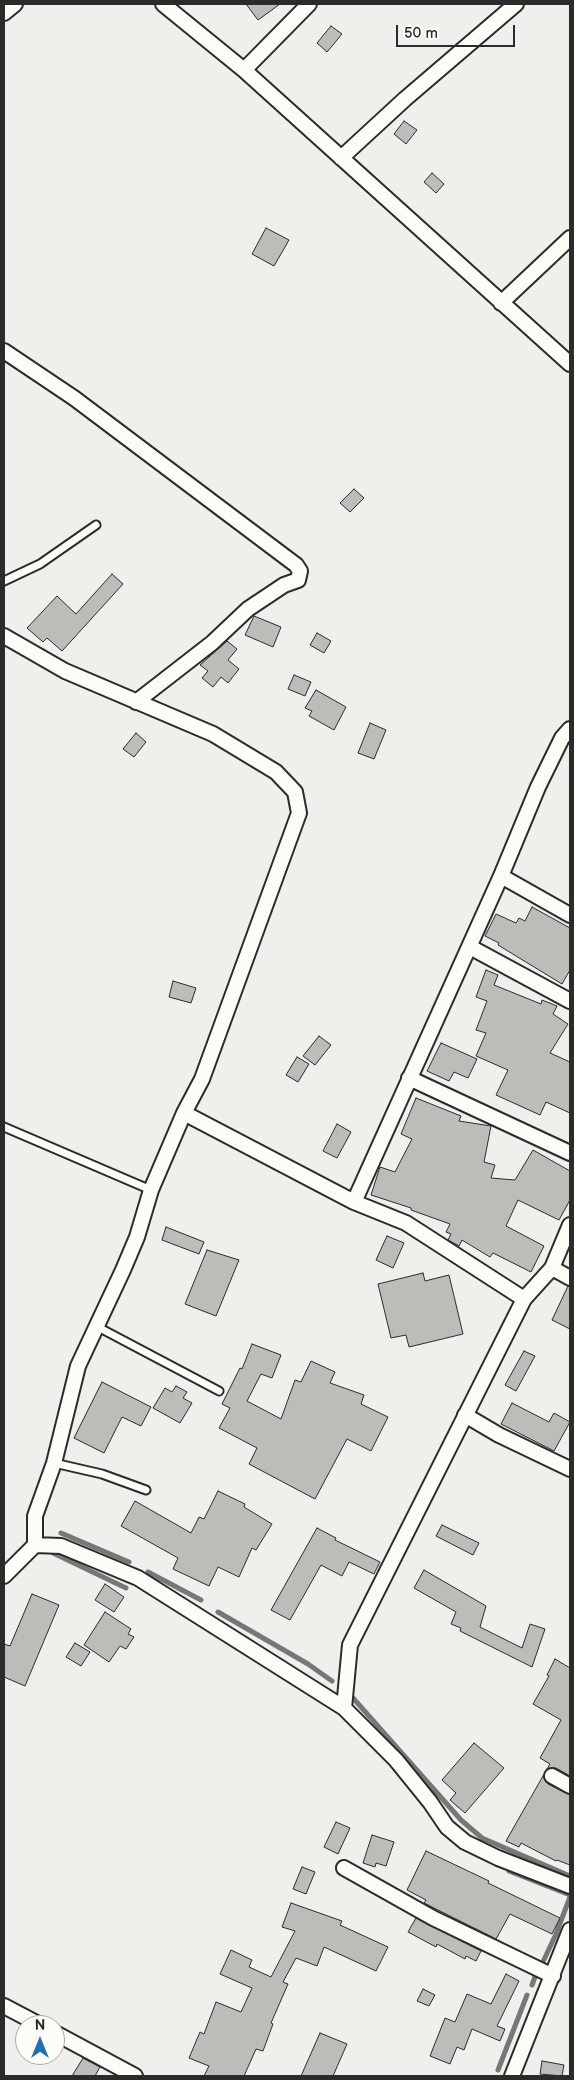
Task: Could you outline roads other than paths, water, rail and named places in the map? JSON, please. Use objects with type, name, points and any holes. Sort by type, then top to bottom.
[{"type":"street","points":[[4,13],[15,4]]},
{"type":"street","points":[[163,4],[244,70],[570,364]]},
{"type":"street","points":[[244,70],[309,4]]},
{"type":"street","points":[[341,158],[516,4]]},
{"type":"street","points":[[501,303],[570,238]]},
{"type":"street","points":[[4,351],[74,398],[296,564],[300,571],[298,580],[284,585],[248,609],[212,642],[136,702]]},
{"type":"street","points":[[4,636],[65,671],[213,734],[276,772],[295,792],[299,813],[202,1079],[184,1113],[151,1190],[137,1237],[78,1366],[54,1463],[35,1516],[35,1545],[4,1576]]},
{"type":"street","points":[[354,1202],[470,946],[538,787],[562,738],[570,729]]},
{"type":"street","points":[[501,876],[570,916]]},
{"type":"street","points":[[470,946],[570,1001]]},
{"type":"street","points":[[409,1078],[570,1153]]},
{"type":"street","points":[[184,1113],[354,1202],[406,1223],[524,1299]]},
{"type":"street","points":[[344,1708],[350,1645],[524,1299],[552,1268],[570,1225]]},
{"type":"street","points":[[552,1268],[570,1278]]},
{"type":"street","points":[[465,1415],[499,1436],[570,1469]]},
{"type":"street","points":[[35,1545],[61,1546],[138,1578],[344,1708],[396,1760],[430,1802],[447,1828],[459,1837],[498,1858],[570,1886]]},
{"type":"street","points":[[552,1776],[570,1786]]},
{"type":"street","points":[[344,1868],[433,1918],[553,1976]]},
{"type":"street","points":[[512,2076],[570,1930]]},
{"type":"street","points":[[4,2006],[21,2015]]},
{"type":"street","points":[[65,2038],[135,2076]]},
{"type":"lane","points":[[4,580],[40,564],[96,525]]},
{"type":"lane","points":[[4,1127],[151,1190]]},
{"type":"lane","points":[[96,1326],[219,1391]]},
{"type":"lane","points":[[54,1463],[102,1474],[146,1490]]},
{"type":"waterway","points":[[61,1533],[129,1562]]},
{"type":"waterway","points":[[53,1553],[126,1588]]},
{"type":"waterway","points":[[148,1572],[201,1600]]},
{"type":"waterway","points":[[218,1612],[308,1664],[332,1681]]},
{"type":"waterway","points":[[353,1698],[461,1820],[482,1838],[570,1876]]},
{"type":"waterway","points":[[509,1871],[570,1895]]},
{"type":"waterway","points":[[542,1964],[570,1897]]},
{"type":"waterway","points":[[532,1985],[535,1977]]},
{"type":"waterway","points":[[498,2070],[527,1995]]}]
